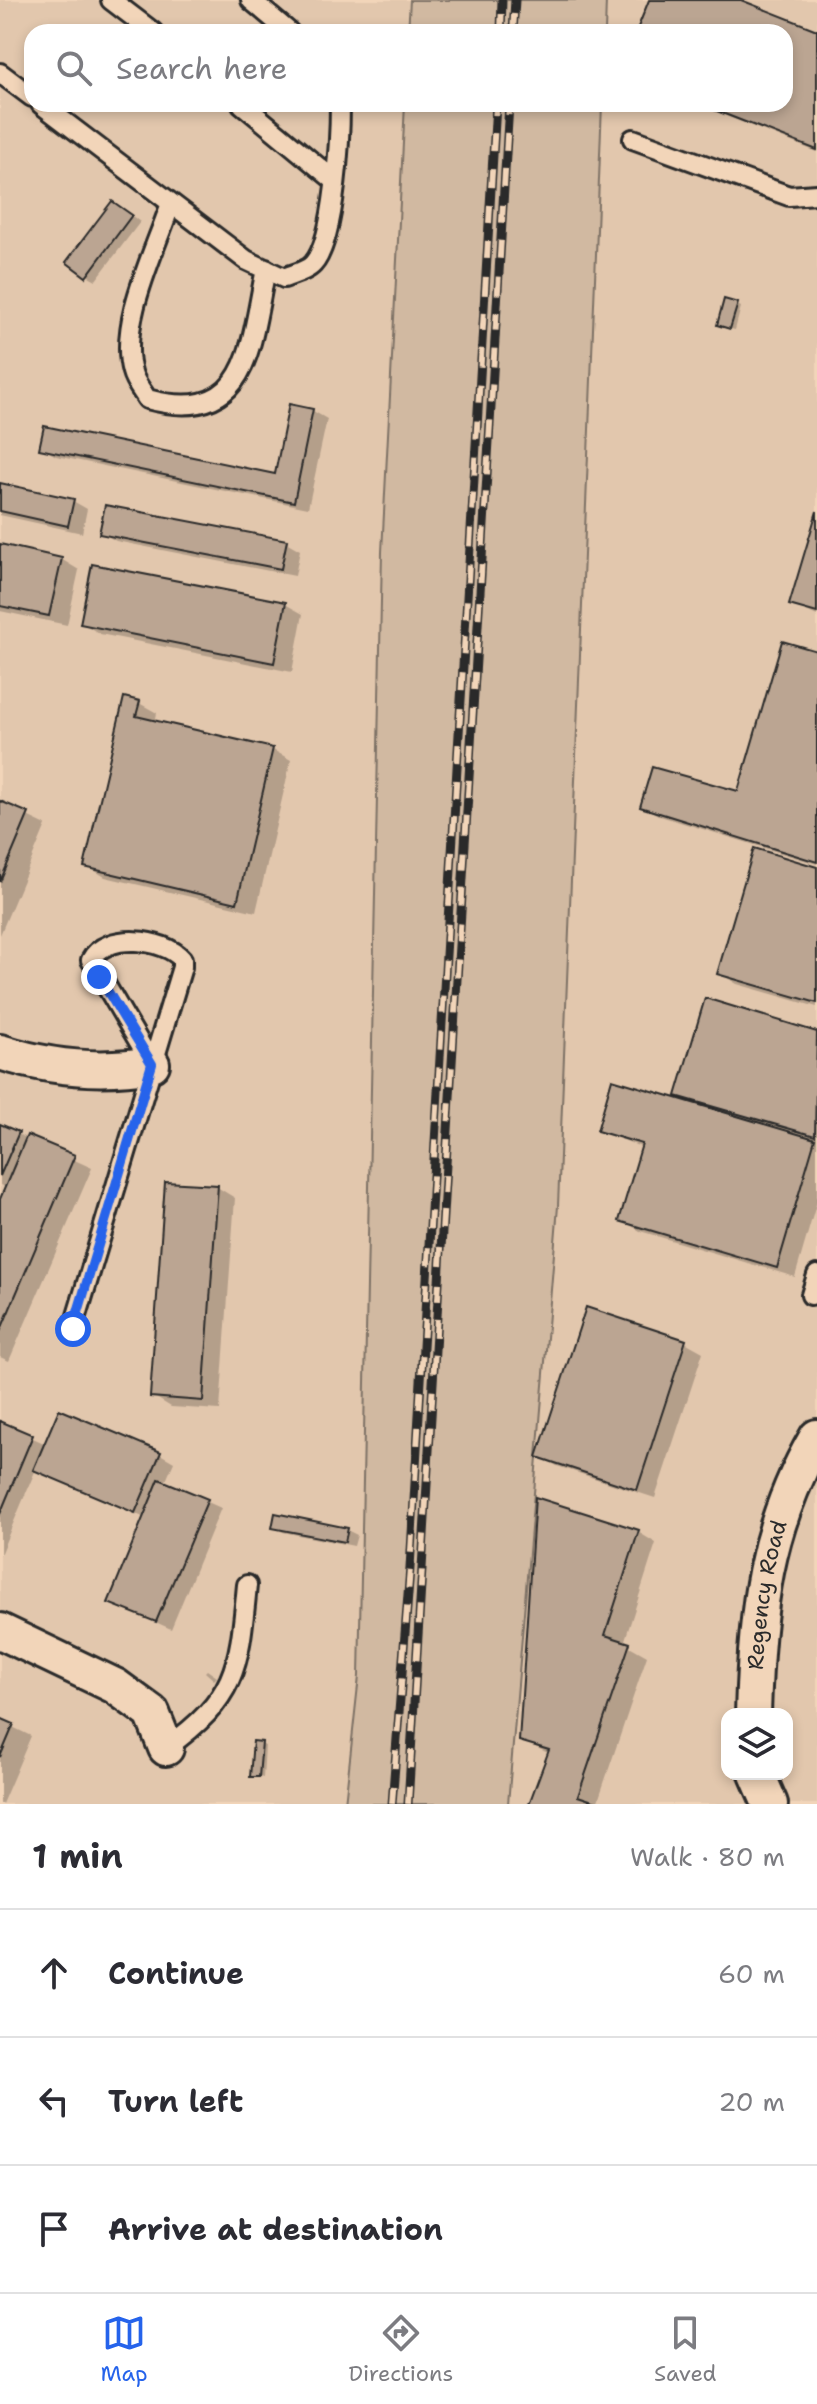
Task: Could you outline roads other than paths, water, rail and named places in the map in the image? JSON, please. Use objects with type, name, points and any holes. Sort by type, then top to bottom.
[{"type":"street","points":[[0,1052],[46,1064],[88,1069],[152,1064]]},
{"type":"street","name":"Regency Road","points":[[753,1708],[759,1602],[765,1566],[777,1521],[817,1437]]},
{"type":"street","points":[[0,1631],[115,1686],[152,1713],[166,1748]]},
{"type":"street","points":[[760,1780],[770,1804]]},
{"type":"lane","points":[[111,0],[142,24]]},
{"type":"lane","points":[[251,0],[280,24]]},
{"type":"lane","points":[[0,73],[24,91]]},
{"type":"lane","points":[[52,112],[246,260],[284,278],[311,266],[326,244],[339,112]]},
{"type":"lane","points":[[252,112],[334,180]]},
{"type":"lane","points":[[633,139],[789,196],[817,194]]},
{"type":"lane","points":[[171,203],[130,323],[128,347],[132,374],[147,399],[174,407],[208,403],[232,388],[246,363],[266,269]]},
{"type":"lane","points":[[73,1329],[152,1064],[182,959],[176,952],[156,944],[114,943],[96,950],[91,960],[152,1064]]},
{"type":"lane","points":[[811,1295],[817,1275]]},
{"type":"lane","points":[[166,1748],[195,1724],[235,1673],[247,1585]]},
{"type":"railway","points":[[501,24],[502,0]]},
{"type":"railway","points":[[514,24],[515,0]]},
{"type":"railway","points":[[392,1804],[410,1568],[496,112]]},
{"type":"railway","points":[[408,1804],[509,112]]}]
